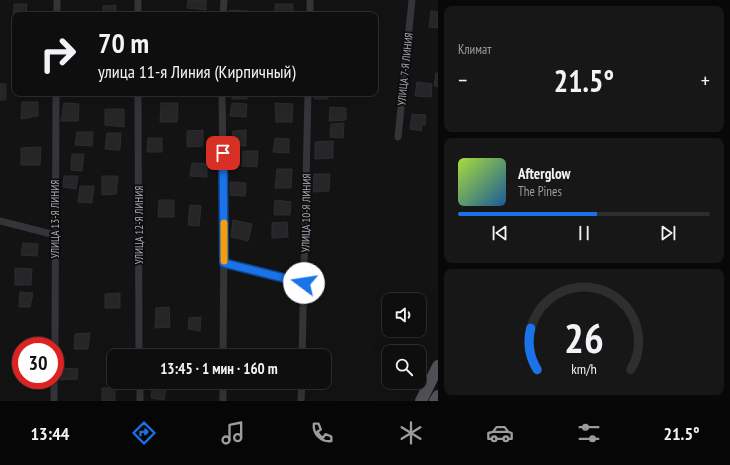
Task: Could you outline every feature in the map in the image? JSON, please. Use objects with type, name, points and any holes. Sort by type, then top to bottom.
[{"type":"main road","points":[[421,401],[438,366]]},
{"type":"main road","points":[[435,401],[438,396]]},
{"type":"street","points":[[57,0],[57,12]]},
{"type":"street","points":[[138,0],[138,12]]},
{"type":"street","points":[[224,0],[224,12]]},
{"type":"street","points":[[310,0],[310,12]]},
{"type":"street","name":"УЛИЦА 7-Я ЛИНИЯ","points":[[398,137],[412,0]]},
{"type":"street","name":"УЛИЦА 13-Я ЛИНИЯ","points":[[55,337],[56,96]]},
{"type":"street","name":"УЛИЦА 12-Я ЛИНИЯ","points":[[138,96],[140,349]]},
{"type":"street","points":[[222,96],[224,263],[223,349]]},
{"type":"street","name":"УЛИЦА 10-Я ЛИНИЯ","points":[[302,349],[308,96]]},
{"type":"street","points":[[0,221],[55,235]]},
{"type":"street","points":[[224,263],[304,283]]},
{"type":"street","points":[[54,389],[54,401]]},
{"type":"street","points":[[140,389],[140,401]]},
{"type":"street","points":[[223,389],[223,401]]},
{"type":"street","points":[[301,401],[302,389]]},
{"type":"building","points":[[188,0],[206,0],[206,10],[187,8]]},
{"type":"building","points":[[14,4],[27,4],[26,12],[14,12]]},
{"type":"building","points":[[275,4],[293,4],[293,12],[275,12]]},
{"type":"building","points":[[116,5],[116,12],[103,12],[103,6]]},
{"type":"building","points":[[230,10],[248,11],[248,12],[230,12]]},
{"type":"building","points":[[431,11],[438,12],[438,28],[429,27]]},
{"type":"building","points":[[436,73],[438,73],[438,87],[434,86]]},
{"type":"building","points":[[417,82],[432,84],[431,97],[415,96]]},
{"type":"building","points":[[0,84],[6,84],[6,100],[0,100]]},
{"type":"building","points":[[232,96],[247,96],[247,99],[232,99]]},
{"type":"building","points":[[314,96],[328,96],[328,99],[314,99]]},
{"type":"building","points":[[22,102],[38,102],[38,116],[21,119]]},
{"type":"building","points":[[64,103],[79,104],[78,121],[61,121]]},
{"type":"building","points":[[161,103],[178,103],[177,122],[160,122]]},
{"type":"building","points":[[232,103],[247,104],[246,117],[230,116]]},
{"type":"building","points":[[275,103],[293,104],[292,122],[276,122]]},
{"type":"building","points":[[330,107],[346,108],[346,120],[329,121]]},
{"type":"building","points":[[105,109],[124,109],[124,127],[105,125]]},
{"type":"building","points":[[412,114],[426,115],[425,125],[422,125],[421,131],[410,129]]},
{"type":"building","points":[[344,123],[343,138],[330,137],[331,124]]},
{"type":"building","points":[[203,130],[203,146],[187,147],[187,131]]},
{"type":"building","points":[[246,130],[246,146],[231,146],[233,131]]},
{"type":"building","points":[[77,132],[93,132],[92,146],[75,145]]},
{"type":"building","points":[[107,133],[121,133],[120,150],[105,149]]},
{"type":"building","points":[[148,138],[162,138],[162,152],[147,152]]},
{"type":"building","points":[[275,138],[289,139],[289,153],[273,152]]},
{"type":"building","points":[[333,141],[333,158],[315,159],[315,142]]},
{"type":"building","points":[[41,147],[40,165],[21,165],[21,148]]},
{"type":"building","points":[[243,151],[258,151],[257,167],[242,166]]},
{"type":"building","points":[[72,154],[84,154],[82,171],[71,170]]},
{"type":"building","points":[[192,163],[207,164],[207,177],[190,176]]},
{"type":"building","points":[[277,169],[292,169],[291,188],[275,188]]},
{"type":"building","points":[[314,174],[330,174],[329,191],[313,192]]},
{"type":"building","points":[[64,176],[78,176],[76,189],[63,187]]},
{"type":"building","points":[[102,176],[118,176],[116,194],[102,195]]},
{"type":"building","points":[[230,182],[246,183],[245,196],[230,195]]},
{"type":"building","points":[[80,186],[94,186],[92,203],[78,202]]},
{"type":"building","points":[[159,200],[174,200],[174,217],[158,217]]},
{"type":"building","points":[[275,200],[291,202],[290,215],[274,215]]},
{"type":"building","points":[[190,205],[201,206],[199,226],[188,225]]},
{"type":"building","points":[[233,220],[252,224],[248,241],[231,237]]},
{"type":"building","points":[[287,222],[288,237],[272,238],[272,223]]},
{"type":"building","points":[[23,243],[38,244],[37,256],[21,255]]},
{"type":"building","points":[[15,268],[32,269],[31,285],[15,285]]},
{"type":"building","points":[[20,292],[33,293],[30,307],[19,307]]},
{"type":"building","points":[[120,293],[120,308],[105,308],[105,294]]},
{"type":"building","points":[[169,307],[170,327],[155,328],[156,308]]},
{"type":"building","points":[[201,317],[200,331],[188,329],[189,318]]},
{"type":"building","points":[[90,333],[88,349],[74,349],[75,334]]},
{"type":"building","points":[[64,368],[78,369],[77,379],[64,380]]},
{"type":"building","points":[[102,388],[115,389],[115,401],[102,401]]},
{"type":"building","points":[[152,389],[166,389],[164,400],[151,398]]},
{"type":"slow traffic","points":[[224,223],[224,261]]},
{"type":"route","points":[[223,153],[224,263],[304,283]]}]
